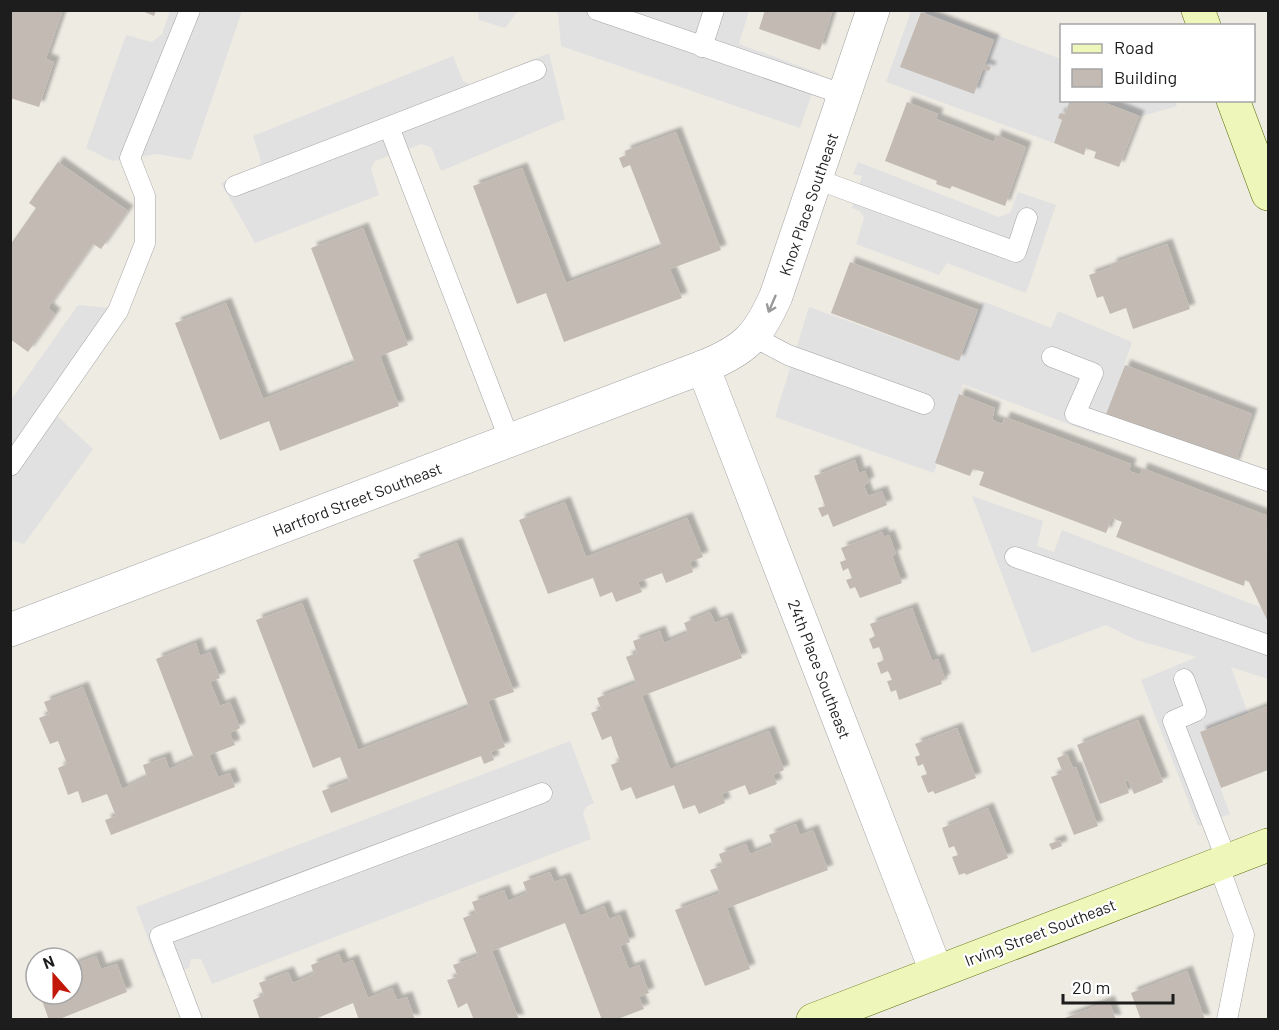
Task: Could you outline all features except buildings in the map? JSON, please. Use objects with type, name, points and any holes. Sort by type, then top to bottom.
[{"type":"main road","points":[[1234,102],[1269,195]]},
{"type":"main road","name":"Irving Street Southeast","points":[[813,1020],[1269,845]]},
{"type":"street","name":"Knox Place Southeast","points":[[703,367],[736,352],[754,337],[776,296],[873,10]]},
{"type":"street","name":"Hartford Street Southeast","points":[[10,630],[703,367]]},
{"type":"street","name":"24th Place Southeast","points":[[703,367],[936,971]]},
{"type":"lane","points":[[10,466],[118,311],[145,243],[145,196],[130,158],[190,10]]},
{"type":"lane","points":[[597,10],[844,95]]},
{"type":"lane","points":[[702,47],[714,10]]},
{"type":"lane","points":[[236,186],[536,70]]},
{"type":"lane","points":[[389,127],[510,441]]},
{"type":"lane","points":[[816,179],[1016,252],[1027,218]]},
{"type":"lane","points":[[754,337],[788,355],[924,404]]},
{"type":"lane","points":[[1052,357],[1093,372],[1075,414],[1269,481]]},
{"type":"lane","points":[[1015,557],[1269,645]]},
{"type":"lane","points":[[1184,680],[1196,711],[1173,721],[1244,935],[1227,1020]]},
{"type":"lane","points":[[192,1020],[160,936],[542,793]]},
{"type":"shaded area","points":[[478,10],[518,11],[505,28],[479,20]]},
{"type":"shaded area","points":[[170,11],[242,11],[191,160],[157,154],[112,161],[86,148],[126,35],[152,42],[162,34]]},
{"type":"shaded area","points":[[550,11],[749,11],[739,44],[819,73],[800,128],[561,46],[558,13]]},
{"type":"shaded area","points":[[911,11],[932,11],[1060,59],[1060,102],[1070,102],[1065,114],[1060,113],[1058,118],[1062,120],[1054,143],[886,82]],"holes":[[[920,12],[994,40],[985,65],[991,68],[989,71],[983,69],[974,94],[901,67]]]},
{"type":"shaded area","points":[[549,53],[565,119],[441,171],[431,147],[421,144],[375,161],[371,169],[379,195],[255,243],[221,183],[259,167],[261,161],[253,136],[453,56],[463,81],[471,85]]},
{"type":"shaded area","points":[[1102,102],[1175,102],[1177,106],[1142,116]]},
{"type":"shaded area","points":[[858,162],[999,217],[1010,213],[1018,192],[1056,205],[1026,293],[947,263],[939,275],[856,244],[864,218],[860,211],[852,208],[862,176],[853,174]]},
{"type":"shaded area","points":[[982,301],[1051,328],[1058,311],[1132,342],[1100,436],[963,384],[934,473],[775,417],[809,307],[959,361]]},
{"type":"shaded area","points":[[78,305],[109,308],[44,404],[93,449],[24,544],[11,540],[11,400]]},
{"type":"shaded area","points":[[972,496],[1043,521],[1037,546],[1054,552],[1062,530],[1262,608],[1268,622],[1268,679],[1231,667],[1248,713],[1200,732],[1230,814],[1198,826],[1141,680],[1197,657],[1136,640],[1106,625],[1032,653]]},
{"type":"shaded area","points":[[570,741],[594,803],[586,807],[583,813],[591,839],[212,984],[201,959],[191,959],[189,968],[163,978],[136,907]]}]
